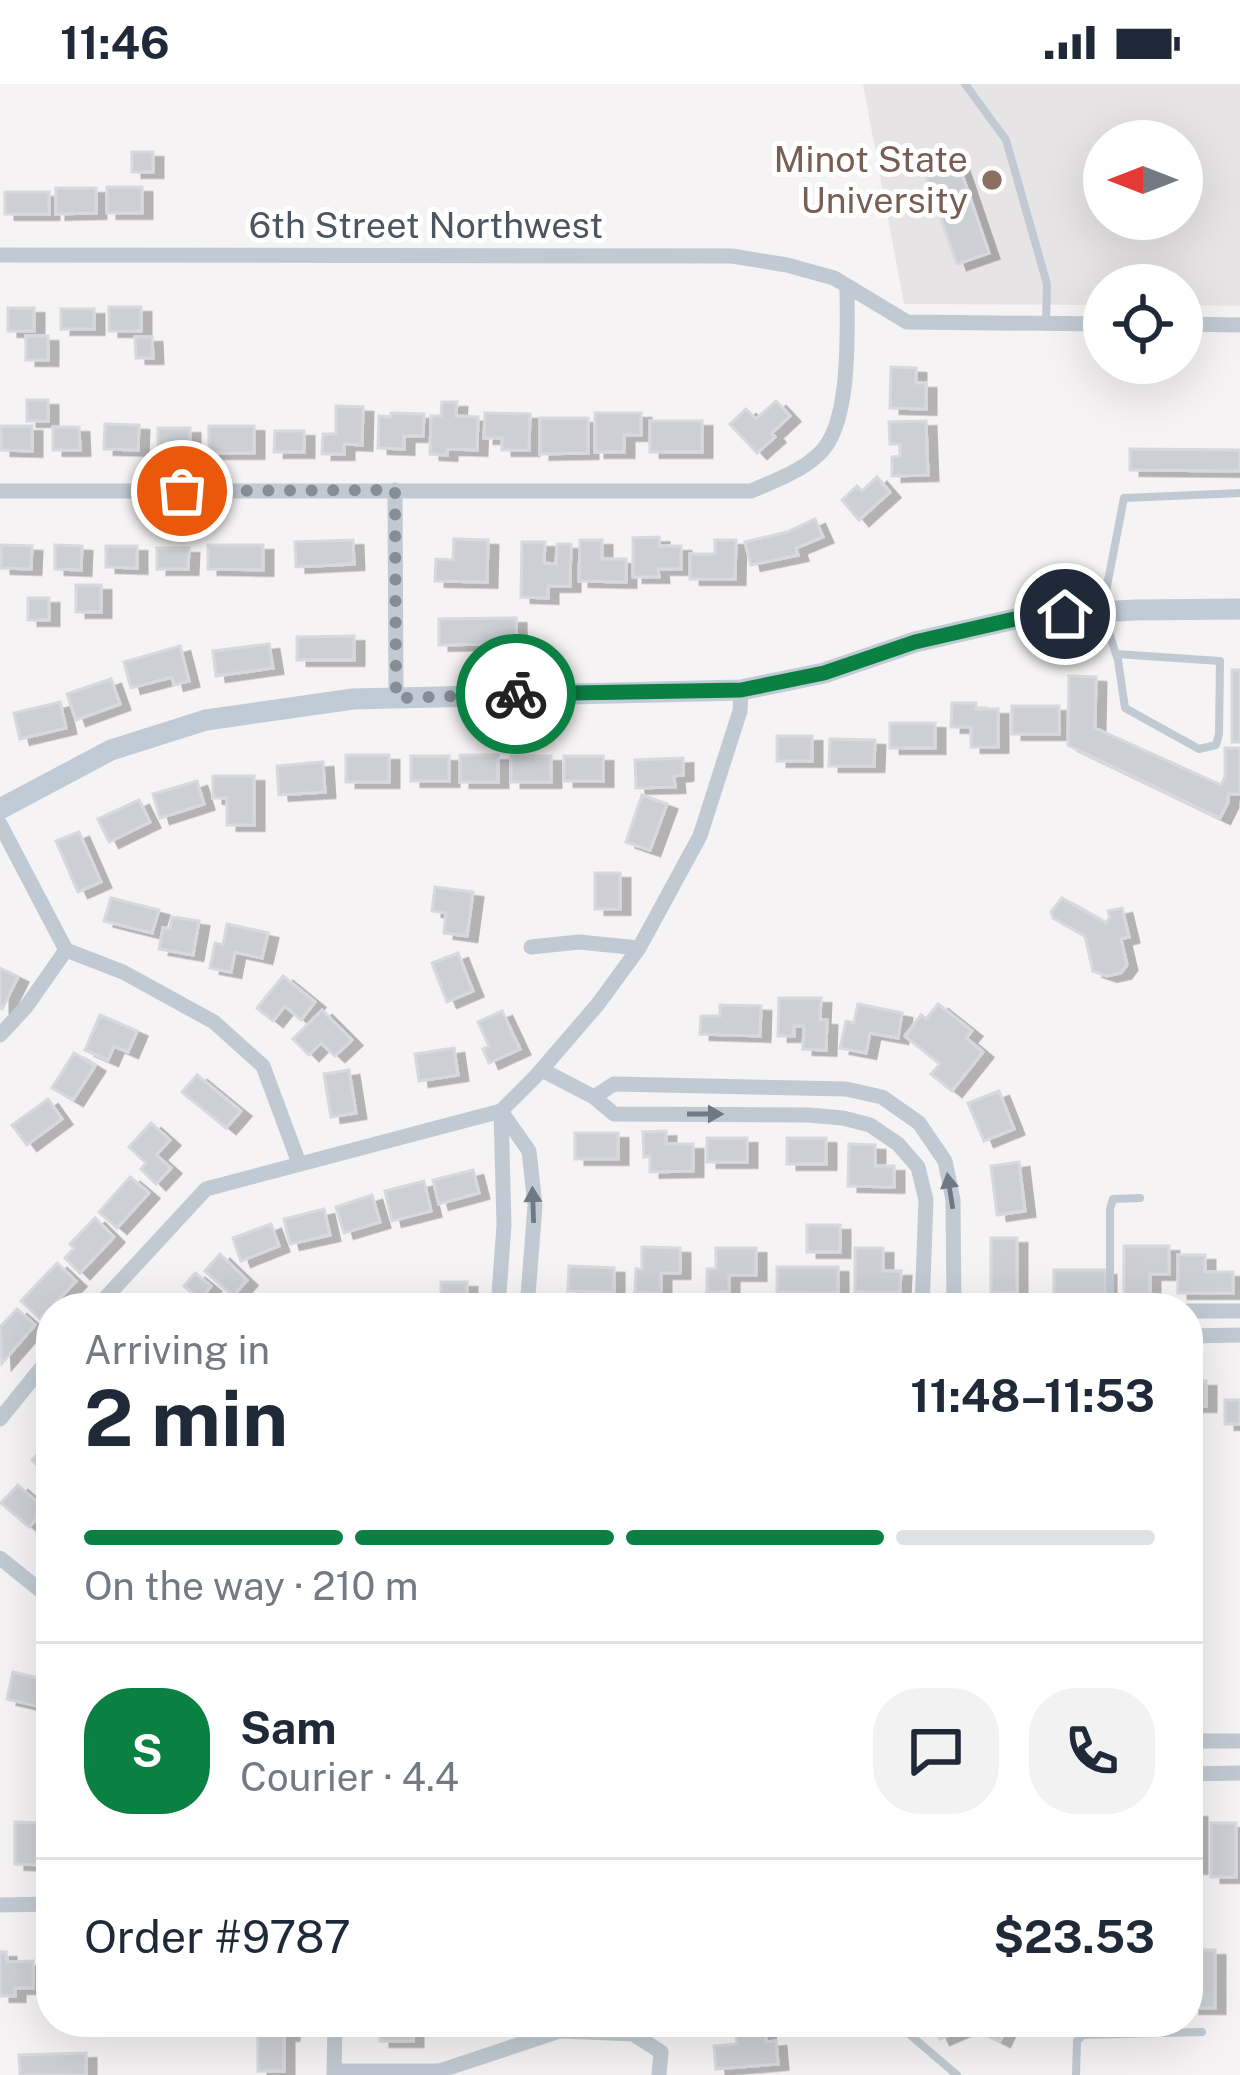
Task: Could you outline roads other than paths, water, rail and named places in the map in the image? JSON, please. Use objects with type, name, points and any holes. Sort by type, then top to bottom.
[{"type":"street","name":"6th Street Northwest","points":[[0,255],[732,256],[834,278],[907,322],[1083,323]]},
{"type":"street","points":[[0,491],[751,491],[823,452],[842,408],[847,286]]},
{"type":"street","points":[[1203,324],[1240,325]]},
{"type":"street","points":[[395,490],[396,698]]},
{"type":"street","points":[[0,809],[111,750],[206,720],[353,699],[741,690],[824,673],[915,642],[1028,616],[1240,610]]},
{"type":"street","points":[[110,1293],[206,1189],[501,1111],[598,1004],[639,948],[700,836],[740,711],[741,690]]},
{"type":"street","points":[[0,824],[66,950],[123,972],[214,1022],[263,1066],[299,1163]]},
{"type":"street","points":[[531,947],[579,942],[639,948]]},
{"type":"street","points":[[0,1035],[66,950]]},
{"type":"street","points":[[542,1070],[594,1096],[614,1114],[808,1114],[870,1125],[898,1144],[917,1167],[926,1200],[923,1293]]},
{"type":"street","points":[[594,1096],[614,1084],[846,1088],[882,1097],[919,1124],[945,1161],[953,1200],[954,1293]]},
{"type":"street","points":[[499,1293],[505,1208],[501,1111]]},
{"type":"street","points":[[501,1111],[530,1151],[535,1206],[528,1293]]},
{"type":"street","points":[[1203,1311],[1240,1310]]},
{"type":"street","points":[[1203,1336],[1240,1335]]},
{"type":"street","points":[[0,1419],[36,1375]]},
{"type":"street","points":[[0,1558],[36,1587]]},
{"type":"street","points":[[1203,1741],[1240,1741]]},
{"type":"street","points":[[1203,1774],[1240,1773]]},
{"type":"street","points":[[0,1905],[36,1904]]},
{"type":"street","points":[[335,2037],[334,2073],[439,2071],[539,2037]]},
{"type":"street","points":[[638,2037],[661,2052],[659,2075]]},
{"type":"lane","points":[[965,84],[1006,140],[1047,284],[1046,323]]},
{"type":"lane","points":[[1116,654],[1220,661],[1216,745],[1199,749],[1125,708],[1116,654],[1102,612],[1124,498],[1240,493]]},
{"type":"lane","points":[[1110,1293],[1113,1199],[1140,1198]]},
{"type":"lane","points":[[913,2037],[957,2075]]},
{"type":"lane","points":[[1076,2075],[1081,2037]]},
{"type":"place","name":"Minot State University","points":[[992,180]]}]
